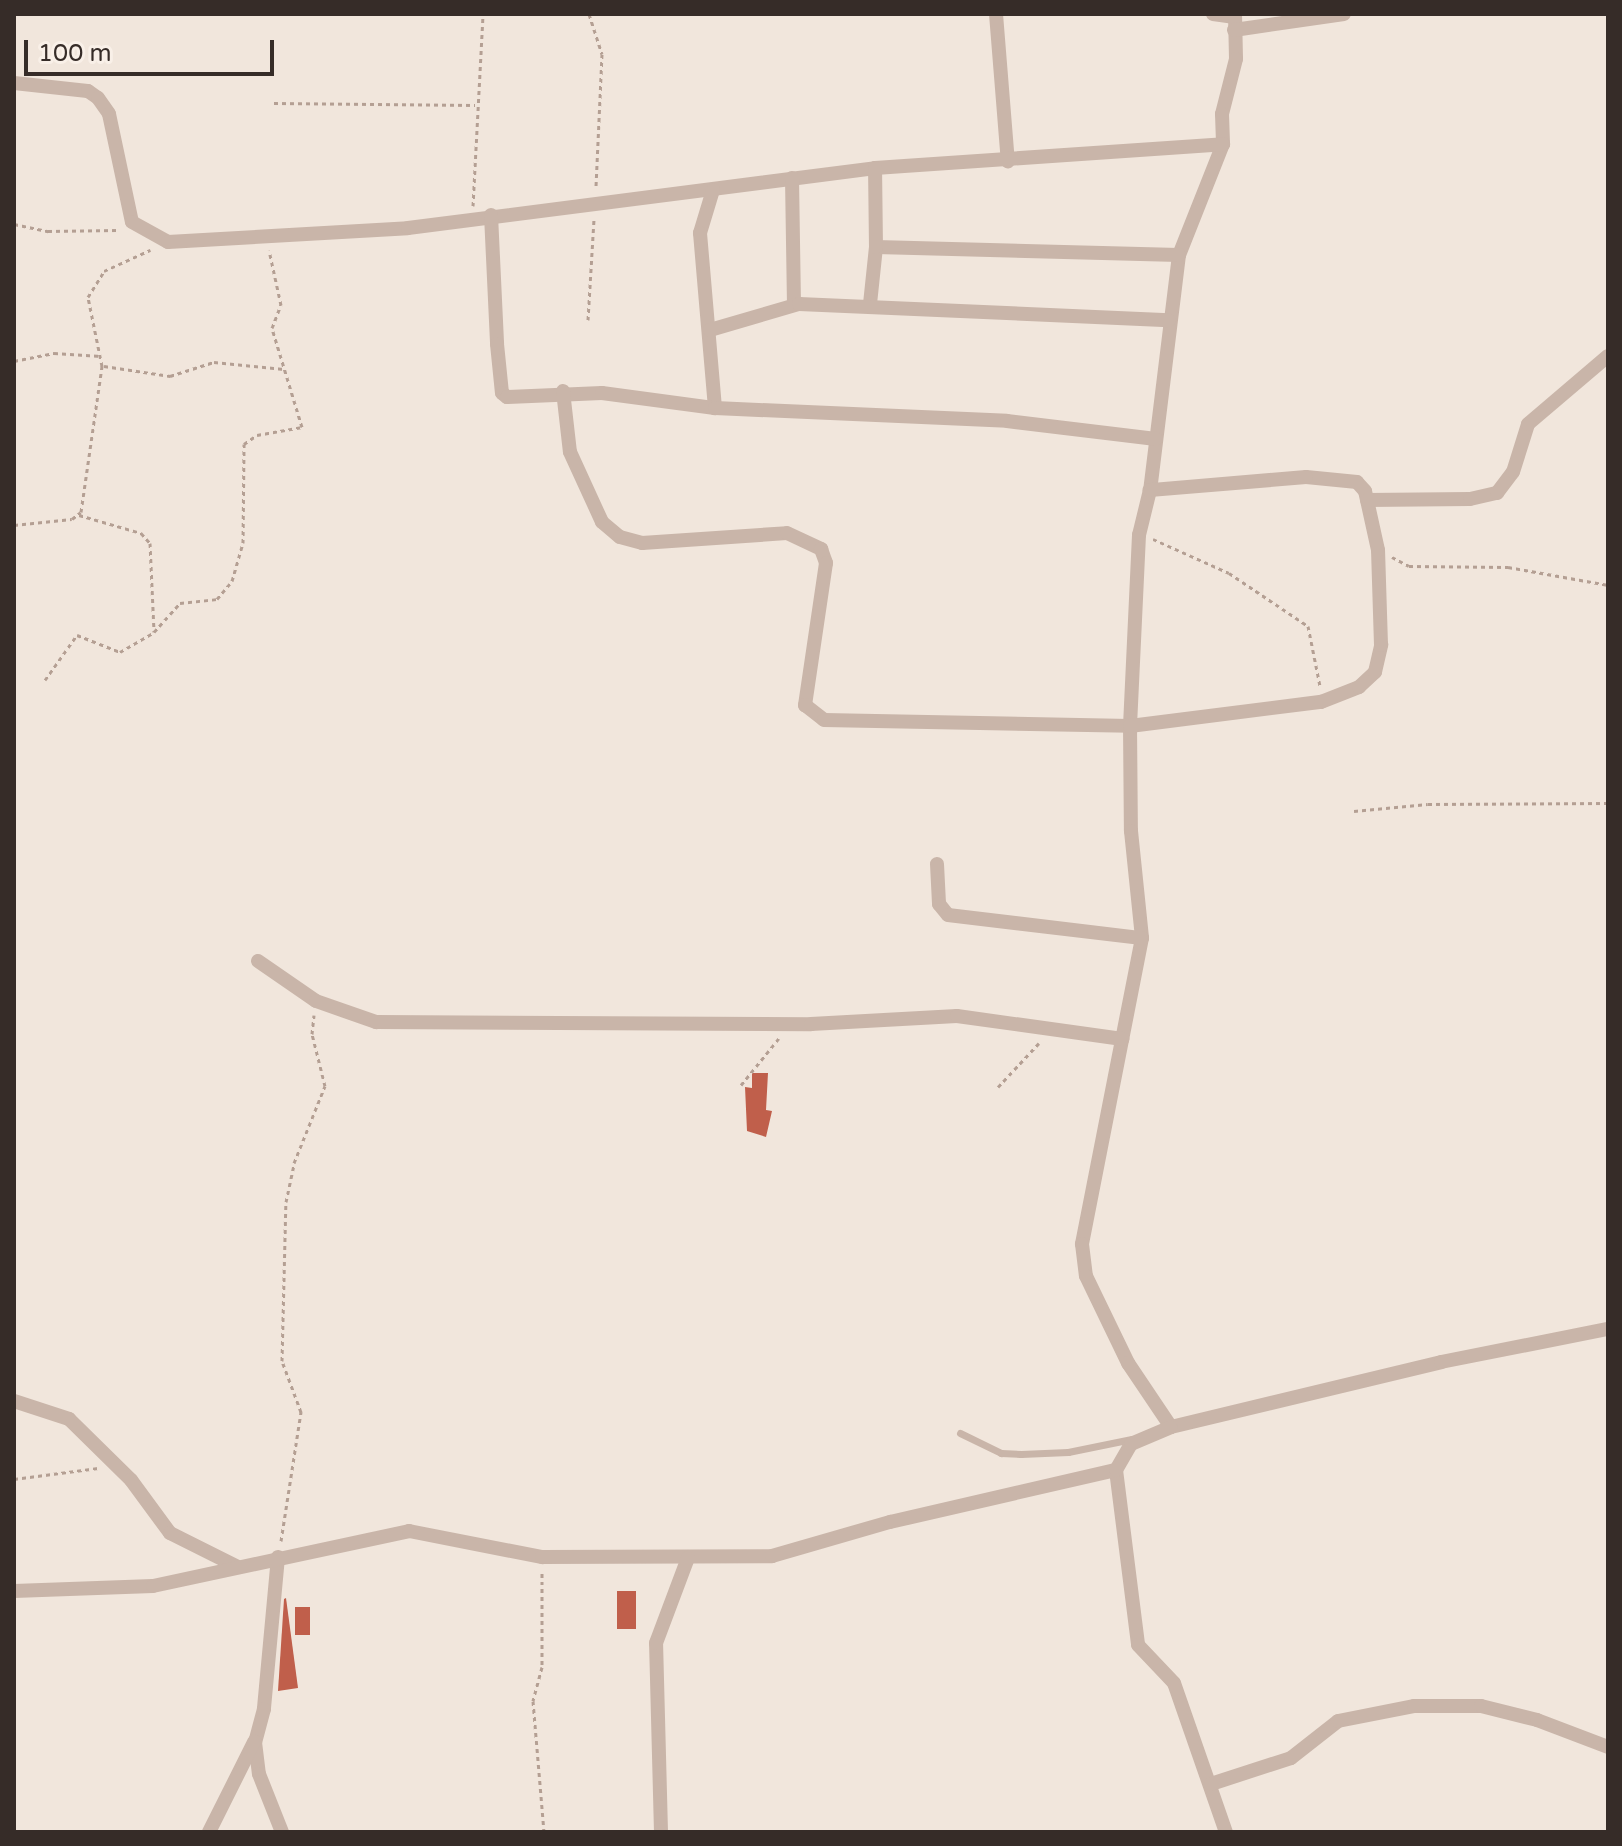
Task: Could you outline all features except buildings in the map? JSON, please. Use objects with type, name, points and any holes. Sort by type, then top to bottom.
[{"type":"street","points":[[996,14],[1008,162]]},
{"type":"street","points":[[1213,14],[1235,20],[1344,14]]},
{"type":"street","points":[[1171,1427],[1106,1323],[1082,1255],[1142,938],[1131,831],[1130,726],[1139,535],[1150,490],[1179,255],[1223,144],[1222,114],[1236,59],[1235,20]]},
{"type":"street","points":[[14,83],[88,91],[98,98],[109,114],[128,213],[138,230],[168,242],[408,228],[595,201],[713,190],[875,168],[1008,162],[1223,144]]},
{"type":"street","points":[[870,304],[876,247],[875,168]]},
{"type":"street","points":[[792,178],[794,304]]},
{"type":"street","points":[[713,190],[700,233],[715,408]]},
{"type":"street","points":[[491,215],[502,393],[511,397],[563,391],[715,408],[1007,421],[1156,439]]},
{"type":"street","points":[[876,247],[1179,255]]},
{"type":"street","points":[[710,330],[794,304],[870,304],[1169,320]]},
{"type":"street","points":[[1367,500],[1470,499],[1497,493],[1513,472],[1528,424],[1608,356]]},
{"type":"street","points":[[563,391],[570,452],[597,514],[620,537],[642,543],[787,533],[821,549],[826,563],[805,705],[814,716],[1130,726],[1321,702],[1359,687],[1379,661],[1378,550],[1367,500],[1357,482],[1335,477],[1150,490]]},
{"type":"street","points":[[937,864],[939,904],[948,915],[1142,938]]},
{"type":"street","points":[[258,961],[316,1001],[376,1022],[795,1023],[957,1016],[1122,1039]]},
{"type":"street","points":[[1226,1832],[1173,1679],[1138,1645],[1116,1470],[1125,1451],[1141,1437],[1171,1427],[1441,1362],[1608,1329]]},
{"type":"street","points":[[14,1401],[69,1419],[117,1466],[170,1533],[238,1567]]},
{"type":"street","points":[[14,1591],[70,1585],[153,1586],[409,1531],[542,1557],[772,1556],[890,1522],[1116,1470]]},
{"type":"street","points":[[209,1832],[255,1742],[264,1709],[278,1557]]},
{"type":"street","points":[[661,1832],[656,1643],[688,1558]]},
{"type":"street","points":[[1211,1784],[1291,1758],[1338,1721],[1414,1706],[1481,1706],[1537,1720],[1608,1747]]},
{"type":"street","points":[[255,1742],[259,1774],[282,1832]]},
{"type":"lane","points":[[960,1433],[1001,1453],[1021,1454],[1068,1452],[1141,1437]]},
{"type":"path","points":[[473,217],[475,105],[483,14]]},
{"type":"path","points":[[588,320],[603,76],[600,39],[589,14]]},
{"type":"path","points":[[274,103],[475,105]]},
{"type":"path","points":[[14,224],[48,231],[138,230]]},
{"type":"path","points":[[45,680],[77,635],[83,634],[116,653],[154,632],[180,603],[217,599],[232,581],[243,543],[240,452],[257,435],[302,428],[272,328],[281,305],[269,257],[274,235]]},
{"type":"path","points":[[79,515],[102,366],[88,297],[96,278],[168,242]]},
{"type":"path","points":[[14,361],[54,353],[101,356]]},
{"type":"path","points":[[102,366],[170,376],[214,362],[284,369]]},
{"type":"path","points":[[14,525],[79,515],[141,533],[150,543],[154,632]]},
{"type":"path","points":[[1139,535],[1229,573],[1308,626],[1321,702]]},
{"type":"path","points":[[1378,550],[1409,566],[1508,567],[1608,585]]},
{"type":"path","points":[[1354,811],[1428,804],[1608,803]]},
{"type":"path","points":[[278,1557],[301,1412],[282,1361],[286,1202],[294,1163],[325,1086],[312,1034],[316,1001]]},
{"type":"path","points":[[741,1085],[795,1023]]},
{"type":"path","points":[[998,1087],[1051,1031]]},
{"type":"path","points":[[14,1479],[117,1466]]},
{"type":"path","points":[[542,1557],[542,1667],[533,1701],[544,1832]]}]
